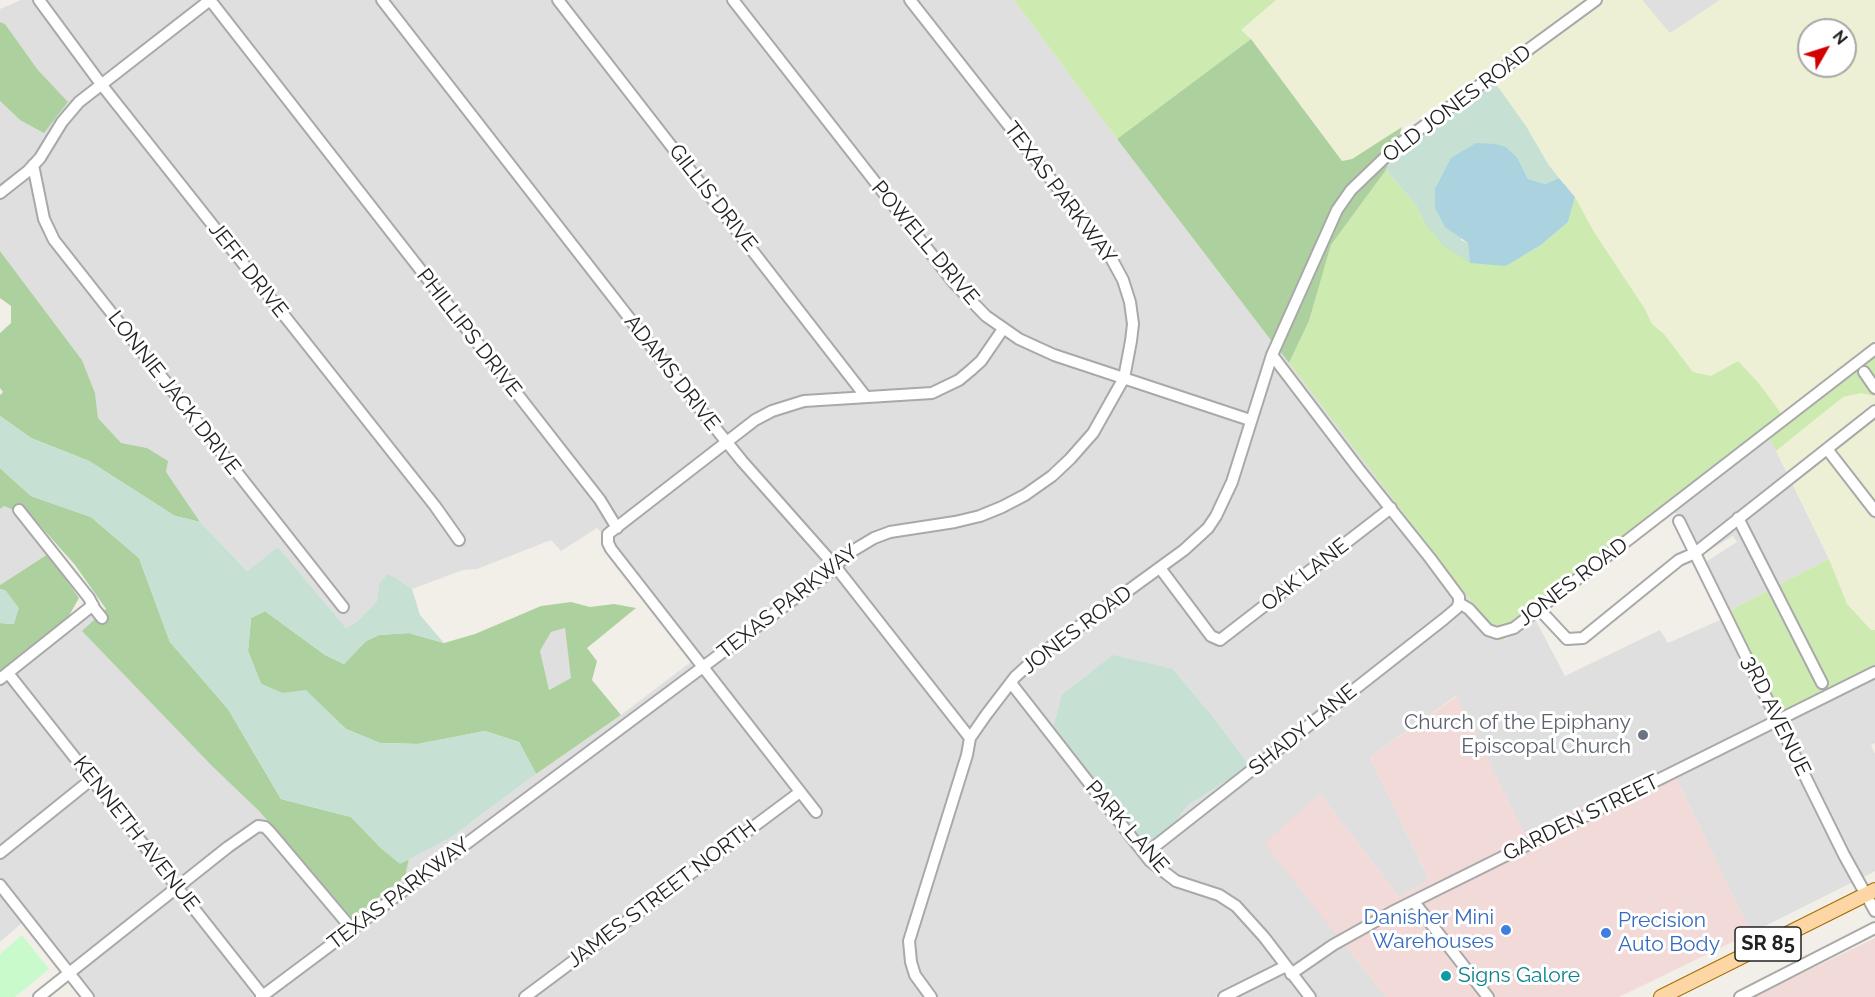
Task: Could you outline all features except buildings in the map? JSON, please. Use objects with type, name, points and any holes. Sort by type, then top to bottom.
[{"type":"main road","name":"SR 85","points":[[1661,997],[1870,893]]},
{"type":"street","name":"JEFF DRIVE","points":[[39,0],[101,84],[435,506],[459,540]]},
{"type":"street","points":[[0,193],[33,165],[72,109],[210,0]]},
{"type":"street","name":"PHILLIPS DRIVE","points":[[210,0],[600,500],[616,528]]},
{"type":"street","name":"ADAMS DRIVE","points":[[382,0],[727,442],[835,566],[970,738]]},
{"type":"street","name":"GILLIS DRIVE","points":[[558,0],[866,398]]},
{"type":"street","name":"POWELL DRIVE","points":[[733,0],[954,283],[1003,329],[1054,355],[1250,420]]},
{"type":"street","name":"TEXAS PARKWAY","points":[[262,996],[826,576],[849,553],[874,538],[899,530],[980,516],[1025,495],[1052,476],[1093,433],[1124,378],[1131,341],[1132,324],[1128,294],[1115,263],[910,0]]},
{"type":"street","name":"OLD JONES ROAD","points":[[1250,420],[1272,356],[1337,210],[1351,190],[1398,145],[1596,0]]},
{"type":"street","name":"LONNIE JACK DRIVE","points":[[33,165],[44,219],[54,240],[343,607]]},
{"type":"street","points":[[816,812],[611,549],[608,534],[755,420],[783,407],[804,401],[927,394],[944,388],[959,380],[981,361],[1003,329]]},
{"type":"street","name":"JONES ROAD","points":[[1272,356],[1457,594],[1459,603],[1468,609],[1485,629],[1497,633],[1514,628],[1875,349]]},
{"type":"street","points":[[1864,372],[1875,388]]},
{"type":"street","points":[[1539,609],[1567,639],[1583,638],[1679,560],[1695,553],[1875,411]]},
{"type":"street","name":"JONES ROAD","points":[[931,997],[915,975],[910,962],[909,941],[967,755],[970,738],[1011,683],[1037,657],[1197,539],[1216,516],[1232,482],[1250,420]]},
{"type":"street","points":[[1827,449],[1875,511]]},
{"type":"street","name":"OAK LANE","points":[[1160,568],[1211,636],[1218,640],[1224,638],[1391,508]]},
{"type":"street","points":[[19,510],[102,618]]},
{"type":"street","points":[[1738,518],[1822,683]]},
{"type":"street","name":"3RD AVENUE","points":[[1679,521],[1844,855],[1870,893],[1875,911]]},
{"type":"street","name":"SHADY LANE","points":[[1144,854],[1444,619],[1457,608],[1459,603]]},
{"type":"street","points":[[4,676],[93,605]]},
{"type":"street","name":"GARDEN STREET","points":[[1224,997],[1289,970],[1351,934],[1875,672]]},
{"type":"street","name":"KENNETH AVENUE","points":[[4,676],[92,779],[262,996]]},
{"type":"street","name":"PARK LANE","points":[[1011,683],[1144,854],[1176,882],[1219,896],[1236,906],[1246,915],[1310,997]]},
{"type":"street","points":[[0,853],[92,779]]},
{"type":"street","name":"JAMES STREET NORTH","points":[[525,997],[800,792]]},
{"type":"street","points":[[39,997],[252,829],[261,826],[270,832],[297,862],[352,929]]},
{"type":"street","points":[[0,885],[88,997]]},
{"type":"street","points":[[1414,902],[1488,997]]},
{"type":"street","points":[[1740,997],[1875,928]]},
{"type":"shaded area","points":[[21,0],[33,0],[95,83],[30,162],[0,188],[0,101],[20,120],[68,103],[38,70],[5,24],[0,22],[0,9]]},
{"type":"shaded area","points":[[45,0],[203,0],[103,78]]},
{"type":"shaded area","points":[[216,0],[376,0],[721,442],[618,522]]},
{"type":"shaded area","points":[[388,0],[553,0],[857,394],[819,396],[728,436]]},
{"type":"shaded area","points":[[564,0],[727,0],[951,286],[997,330],[977,359],[957,377],[931,389],[869,393]]},
{"type":"shaded area","points":[[739,0],[904,0],[1106,259],[1124,296],[1128,325],[1121,372],[1056,351],[1022,335],[990,312],[958,280]]},
{"type":"shaded area","points":[[916,0],[1014,0],[1273,343],[1266,355],[1248,414],[1129,375],[1132,292]]},
{"type":"shaded area","points":[[1642,0],[1720,0],[1670,34]]},
{"type":"shaded area","points":[[209,6],[596,503],[611,527],[604,536],[597,528],[561,551],[551,540],[477,569],[463,570],[412,589],[399,580],[379,584],[377,601],[358,621],[346,628],[278,547],[247,571],[200,522],[147,448],[121,444],[98,418],[95,393],[82,360],[0,251],[0,198],[30,174],[39,220],[56,251],[342,612],[349,607],[58,237],[48,217],[37,166],[75,111],[100,90],[458,545],[465,540],[108,84]]},
{"type":"shaded area","points":[[1004,335],[1117,381],[1089,431],[1067,456],[1049,473],[1023,491],[979,512],[899,526],[836,559],[733,443],[773,415],[804,405],[933,397]]},
{"type":"shaded area","points":[[1279,350],[1503,642],[1533,615],[1565,676],[1660,630],[1668,643],[1722,619],[1772,719],[1620,794],[1574,809],[1524,833],[1456,696],[1370,757],[1429,880],[1399,897],[1320,794],[1338,937],[1293,968],[1239,902],[1178,878],[1151,854],[1463,608],[1464,599],[1463,594],[1434,555],[1277,354]]},
{"type":"shaded area","points":[[1273,365],[1385,508],[1219,635],[1214,632],[1166,568],[1211,531]]},
{"type":"shaded area","points":[[1125,383],[1245,423],[1222,497],[1204,526],[1194,536],[1035,655],[971,731],[841,566],[864,548],[891,536],[939,529],[1054,479]]},
{"type":"shaded area","points":[[1767,431],[1829,559],[1736,607],[1730,613],[1704,563],[1737,542],[1733,536],[1701,555],[1684,531],[1673,508]]},
{"type":"shaded area","points":[[726,448],[829,566],[704,662],[615,546],[612,536]]},
{"type":"shaded area","points":[[4,506],[13,510],[48,554],[0,585],[0,509]]},
{"type":"shaded area","points":[[1390,514],[1455,599],[1454,606],[1169,830],[1188,805],[1250,766],[1173,669],[1053,729],[1017,682],[1040,661],[1158,574],[1207,639],[1219,644],[1227,641]]},
{"type":"shaded area","points":[[834,572],[966,740],[905,942],[906,964],[925,997],[532,997],[799,797],[815,818],[822,812],[709,668]]},
{"type":"shaded area","points":[[91,612],[96,618],[83,631],[212,766],[260,812],[405,877],[409,859],[450,838],[692,661],[697,667],[354,923],[266,822],[259,821],[179,881],[14,673]]},
{"type":"shaded area","points":[[565,628],[572,678],[548,690],[540,651],[551,632]]},
{"type":"shaded area","points":[[702,674],[794,791],[518,997],[268,997]]},
{"type":"shaded area","points":[[1875,677],[1875,743],[1871,745],[1875,754],[1875,871],[1862,878],[1783,722]]},
{"type":"shaded area","points":[[7,679],[86,779],[0,848],[0,684]]},
{"type":"shaded area","points":[[1011,690],[1147,864],[1173,885],[1217,899],[1233,909],[1279,965],[1215,997],[936,997],[915,960],[914,941],[974,740]]},
{"type":"shaded area","points":[[1457,696],[1524,833],[1574,809],[1620,794],[1338,937],[1264,843],[1320,794],[1399,897],[1429,880],[1370,757]]},
{"type":"shaded area","points":[[1775,726],[1853,882],[1751,933],[1675,776]]},
{"type":"shaded area","points":[[1675,776],[1751,933],[1619,997],[1494,997],[1421,903]]},
{"type":"shaded area","points":[[91,786],[172,887],[70,967],[0,877],[0,858]]},
{"type":"shaded area","points":[[258,830],[263,831],[346,929],[264,990],[184,887]]},
{"type":"shaded area","points":[[0,892],[23,922],[0,942]]},
{"type":"shaded area","points":[[177,893],[257,995],[254,997],[94,997],[75,973]]},
{"type":"shaded area","points":[[1413,907],[1482,997],[1386,997],[1343,943]]},
{"type":"shaded area","points":[[1875,938],[1875,997],[1754,997],[1774,987]]},
{"type":"shaded area","points":[[1343,943],[1386,997],[1316,997],[1298,974]]},
{"type":"shaded area","points":[[1284,971],[1304,997],[1233,997]]},
{"type":"green space","points":[[1014,0],[1276,0],[1241,30],[1251,39],[1117,139]]},
{"type":"green space","points":[[1276,0],[1589,0],[1487,74],[1352,159],[1342,161],[1251,39],[1241,30]]},
{"type":"green space","points":[[1603,0],[1642,0],[1670,33],[1720,0],[1875,0],[1875,346],[1784,418],[1757,381],[1738,361],[1711,376],[1693,372],[1665,335],[1652,324],[1645,309],[1594,232],[1575,197],[1548,164],[1526,126],[1493,80]]},
{"type":"green space","points":[[0,22],[5,24],[38,70],[68,102],[44,133],[20,120],[0,101]]},
{"type":"green space","points":[[1251,39],[1342,161],[1352,159],[1402,127],[1398,140],[1348,187],[1273,343],[1117,139]]},
{"type":"green space","points":[[1493,80],[1559,178],[1545,184],[1528,179],[1517,157],[1506,147],[1461,240],[1468,243],[1470,263],[1443,245],[1424,222],[1416,205],[1386,170],[1391,157],[1400,148]]},
{"type":"green space","points":[[1391,157],[1386,170],[1331,245],[1309,321],[1289,363],[1279,350],[1341,212],[1354,192]]},
{"type":"green space","points":[[1386,170],[1416,205],[1424,222],[1506,266],[1541,245],[1568,222],[1575,197],[1594,232],[1645,309],[1652,324],[1664,334],[1693,372],[1711,376],[1738,361],[1757,381],[1784,417],[1875,346],[1875,396],[1861,393],[1843,397],[1776,451],[1767,432],[1533,615],[1502,642],[1289,363],[1309,321],[1331,245]]},
{"type":"green space","points":[[0,251],[82,360],[95,393],[98,418],[121,443],[147,448],[168,461],[166,472],[200,522],[175,516],[89,461],[31,438],[0,416],[0,395],[3,392],[0,388],[0,333],[11,323],[11,306],[0,298]]},
{"type":"green space","points":[[1861,392],[1875,396],[1875,630],[1871,630],[1847,604],[1829,559],[1776,451],[1843,397]]},
{"type":"green space","points":[[0,416],[31,438],[89,461],[175,516],[200,522],[247,571],[278,547],[346,628],[358,621],[377,601],[379,584],[388,574],[399,580],[412,589],[420,615],[444,643],[409,633],[379,635],[366,641],[344,664],[325,655],[265,611],[251,618],[248,651],[261,684],[282,693],[306,690],[346,729],[380,743],[418,744],[485,731],[519,742],[536,774],[450,838],[400,864],[351,817],[281,799],[228,709],[170,642],[139,558],[91,517],[31,496],[0,468]]},
{"type":"green space","points":[[0,468],[31,496],[91,517],[139,558],[170,642],[228,709],[281,799],[351,817],[382,849],[400,863],[409,859],[405,877],[352,918],[260,812],[212,766],[82,631],[96,618],[102,624],[108,618],[103,612],[106,609],[75,565],[20,504],[13,510],[4,506],[0,509]]},
{"type":"green space","points":[[48,554],[79,598],[66,621],[0,671],[0,623],[13,624],[6,591],[0,589],[0,585]]},
{"type":"green space","points":[[1829,559],[1847,604],[1871,630],[1875,630],[1875,668],[1780,715],[1730,613],[1736,607]]},
{"type":"green space","points":[[0,589],[6,591],[19,608],[14,624],[0,623]]},
{"type":"green space","points":[[571,602],[590,607],[614,604],[636,608],[587,648],[597,661],[592,680],[621,715],[536,774],[519,742],[485,731],[418,744],[380,743],[346,729],[329,713],[261,684],[248,651],[251,618],[265,611],[325,655],[344,664],[366,641],[379,635],[409,633],[444,643],[475,634],[541,606]],"holes":[[[565,628],[571,678],[549,690],[540,651],[551,632]]]},
{"type":"green space","points":[[1113,655],[1173,669],[1250,766],[1188,805],[1169,830],[1146,847],[1053,729],[1062,695]]},
{"type":"green space","points":[[22,935],[49,969],[15,997],[0,997],[0,954]]},
{"type":"water","points":[[1476,143],[1506,147],[1517,157],[1528,179],[1545,184],[1559,178],[1575,197],[1568,222],[1541,245],[1506,266],[1470,263],[1468,243],[1445,227],[1435,208],[1435,189],[1451,158]]},
{"type":"place","name":"Church of the Epiphany Episcopal Church","points":[[1643,735]]},
{"type":"place","name":"Danisher Mini Warehouses","points":[[1506,930]]},
{"type":"place","name":"Precision Auto Body","points":[[1606,933]]},
{"type":"place","name":"Signs Galore","points":[[1446,976]]}]
